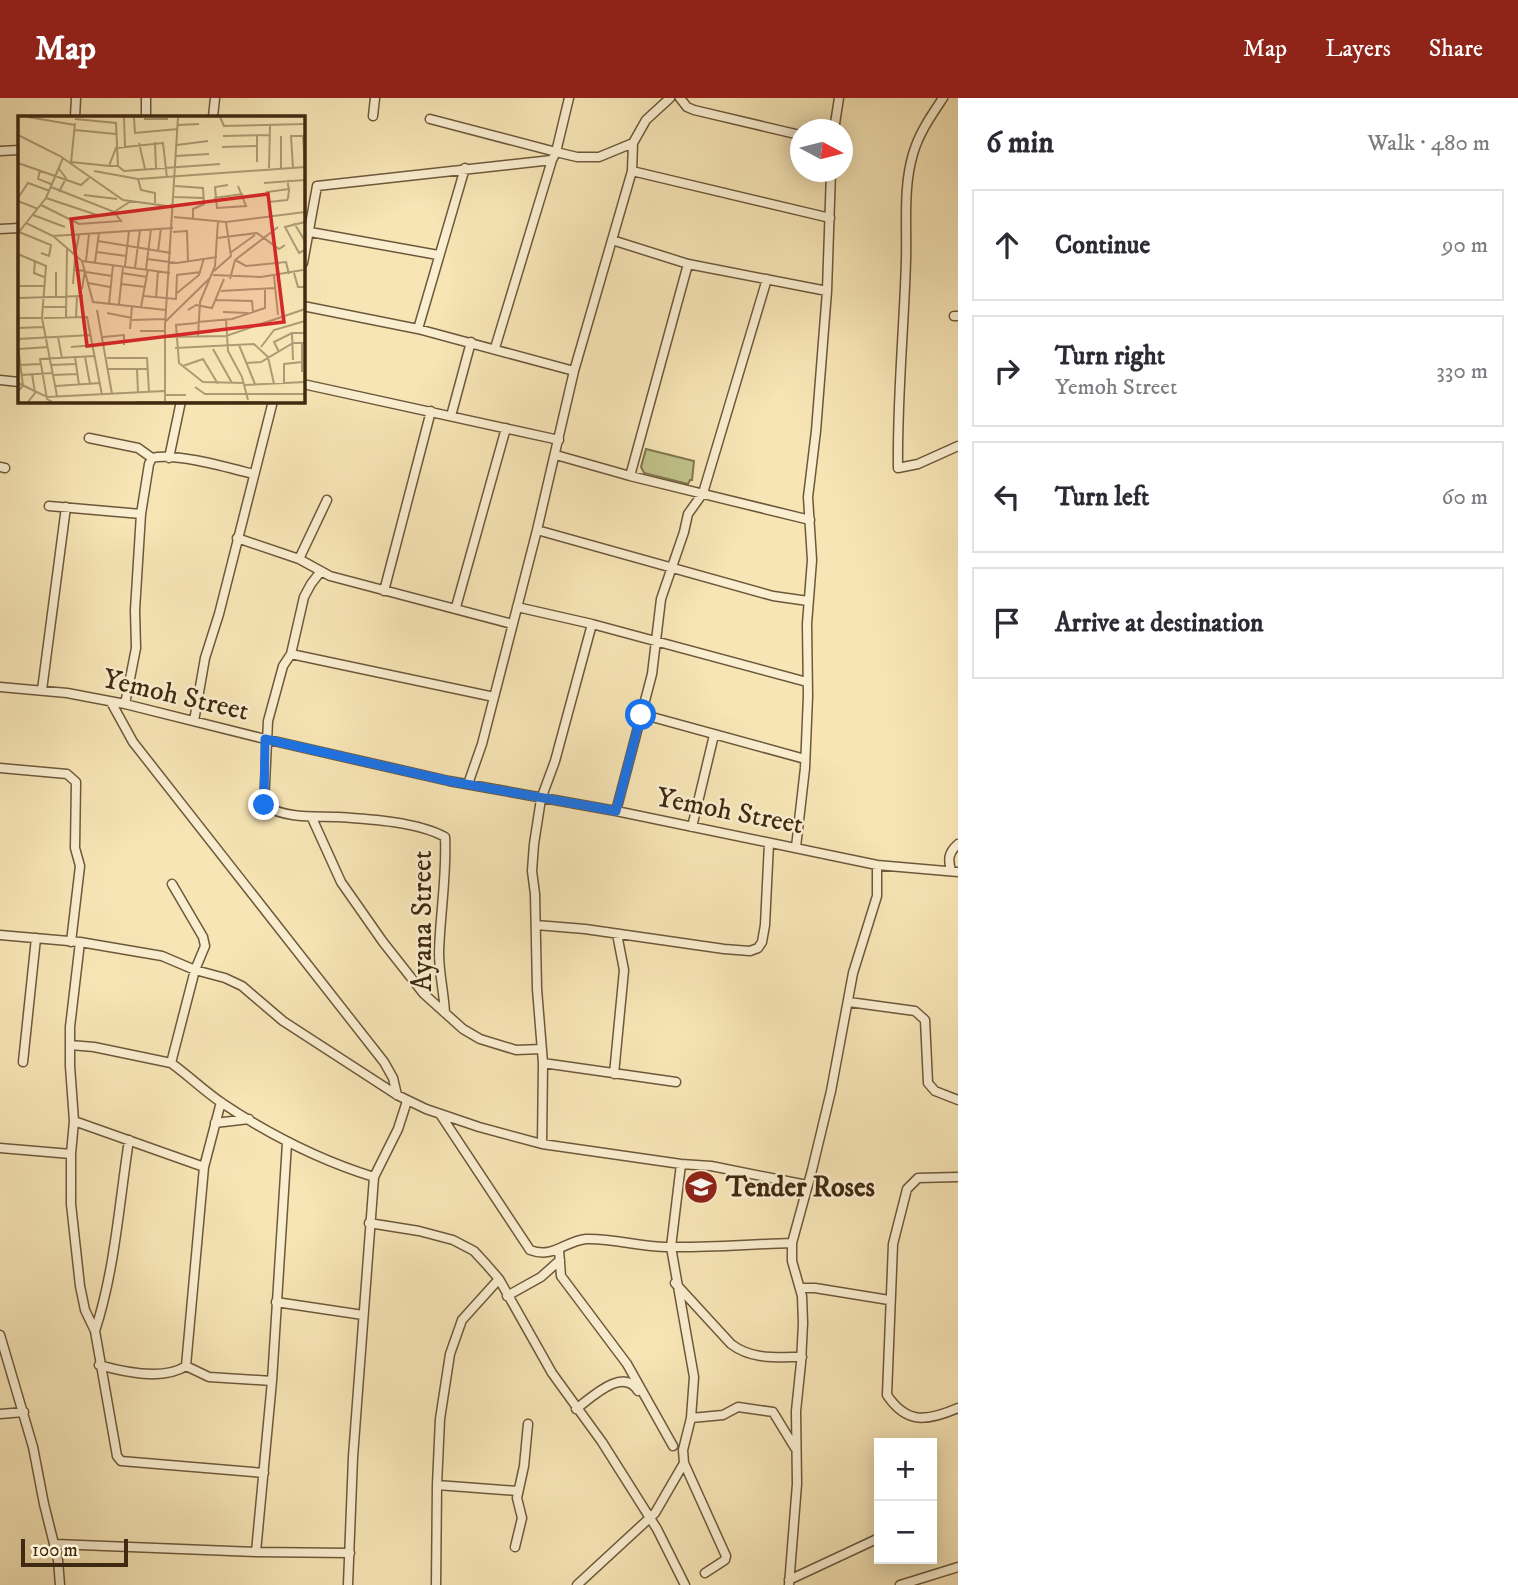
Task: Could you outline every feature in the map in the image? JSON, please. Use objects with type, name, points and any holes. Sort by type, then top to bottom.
[{"type":"street","points":[[75,116],[76,98]]},
{"type":"street","points":[[146,98],[146,116]]},
{"type":"street","points":[[213,116],[215,98]]},
{"type":"street","points":[[373,116],[375,98]]},
{"type":"street","points":[[495,348],[569,98]]},
{"type":"street","points":[[468,784],[537,530],[574,371],[632,171],[633,143],[646,120],[670,98]]},
{"type":"street","points":[[680,98],[687,107],[694,110],[790,133]]},
{"type":"street","points":[[836,119],[839,98]]},
{"type":"street","points":[[943,98],[921,133],[912,156],[905,218],[906,259],[898,400],[898,468],[918,464],[958,446]]},
{"type":"street","points":[[430,119],[554,156]]},
{"type":"street","points":[[304,259],[317,186],[554,156],[598,157],[633,143]]},
{"type":"street","points":[[0,150],[18,150]]},
{"type":"street","points":[[418,329],[464,169]]},
{"type":"street","points":[[632,171],[830,218]]},
{"type":"street","points":[[796,847],[805,759],[808,601],[813,559],[808,497],[827,291],[831,182]]},
{"type":"street","points":[[0,229],[18,228]]},
{"type":"street","points":[[310,232],[439,255]]},
{"type":"street","points":[[612,240],[688,264],[827,291]]},
{"type":"street","points":[[630,476],[688,264]]},
{"type":"street","points":[[616,811],[652,674],[662,599],[688,514],[703,493],[766,279]]},
{"type":"street","points":[[304,306],[418,329],[574,371]]},
{"type":"street","points":[[451,416],[471,342]]},
{"type":"street","points":[[0,380],[18,382]]},
{"type":"street","points":[[304,384],[559,440]]},
{"type":"street","points":[[169,458],[181,402]]},
{"type":"street","points":[[194,721],[205,658],[219,614],[273,402]]},
{"type":"street","points":[[384,591],[431,411]]},
{"type":"street","points":[[456,607],[506,428]]},
{"type":"street","points":[[89,438],[138,448],[152,458],[169,458],[253,474]]},
{"type":"street","points":[[556,455],[810,520]]},
{"type":"street","points":[[125,704],[136,648],[135,610],[141,514],[152,458]]},
{"type":"street","points":[[299,559],[327,500]]},
{"type":"street","points":[[49,506],[141,514]]},
{"type":"street","points":[[42,690],[66,507]]},
{"type":"street","points":[[537,530],[773,596],[808,601]]},
{"type":"street","points":[[237,538],[299,559],[321,571],[384,591],[456,607],[512,624]]},
{"type":"street","points":[[321,571],[304,597],[290,654],[283,666],[268,721],[265,739],[264,805],[286,814],[312,818],[341,882],[383,942],[424,994],[463,1029],[480,1039],[516,1050],[542,1049]]},
{"type":"street","points":[[517,607],[592,624],[807,682]]},
{"type":"street","points":[[542,1144],[543,1063],[537,1004],[532,871],[541,799],[555,761],[592,624]]},
{"type":"street","points":[[290,654],[494,696]]},
{"type":"street","name":"Yemoh Street","points":[[0,687],[42,690],[125,704],[265,739],[468,784],[877,864],[954,871]]},
{"type":"street","points":[[111,702],[133,742],[384,1062],[393,1078],[397,1095]]},
{"type":"street","points":[[641,715],[805,759]]},
{"type":"street","points":[[692,827],[714,735]]},
{"type":"street","points":[[0,768],[67,774],[76,782],[75,848],[80,866],[71,942]]},
{"type":"street","name":"Ayana Street","points":[[312,818],[339,817],[403,825],[436,832],[445,837],[446,885],[439,957],[445,1013]]},
{"type":"street","points":[[536,925],[750,951],[758,948],[762,942],[765,925],[769,843]]},
{"type":"street","points":[[954,871],[948,859],[951,850],[958,844]]},
{"type":"street","points":[[789,1583],[797,1485],[796,1411],[802,1357],[802,1310],[800,1288],[792,1261],[792,1242],[831,1091],[853,973],[877,896],[877,864]]},
{"type":"street","points":[[171,1063],[195,970],[205,946],[203,937],[172,884]]},
{"type":"street","points":[[0,934],[80,942],[162,956],[195,970],[225,978],[242,986],[283,1021],[397,1095],[440,1114],[542,1144],[711,1166],[807,1185]]},
{"type":"street","points":[[614,1074],[624,970],[617,934]]},
{"type":"street","points":[[23,1062],[36,938]]},
{"type":"street","points":[[80,942],[70,1045],[74,1121],[71,1204],[75,1258],[85,1310],[95,1331],[112,1438],[120,1460],[264,1473]]},
{"type":"street","points":[[849,1002],[915,1011],[922,1015],[925,1020],[928,1083],[935,1091],[958,1100]]},
{"type":"street","points":[[70,1045],[94,1047],[171,1063],[221,1102],[287,1143],[374,1177]]},
{"type":"street","points":[[543,1063],[676,1082]]},
{"type":"street","points":[[348,1585],[353,1457],[374,1177],[398,1129],[407,1101]]},
{"type":"street","points":[[186,1366],[204,1167],[221,1102]]},
{"type":"street","points":[[440,1114],[530,1250],[553,1253],[574,1241],[589,1239],[671,1247],[792,1242]]},
{"type":"street","points":[[215,1123],[250,1119]]},
{"type":"street","points":[[74,1121],[204,1167]]},
{"type":"street","points":[[95,1331],[103,1307],[109,1273],[128,1140]]},
{"type":"street","points":[[256,1552],[272,1381],[287,1143]]},
{"type":"street","points":[[0,1148],[71,1154]]},
{"type":"street","points":[[681,1164],[671,1247],[675,1283],[694,1377],[691,1418],[683,1450],[684,1463],[726,1556],[705,1573]]},
{"type":"street","points":[[958,1177],[918,1178],[907,1189],[894,1244],[887,1395],[895,1407],[912,1418],[937,1417],[958,1408]]},
{"type":"street","points":[[369,1223],[453,1240],[474,1251],[499,1279],[552,1373],[602,1443],[657,1529],[685,1585]]},
{"type":"street","points":[[559,1250],[561,1276],[627,1364],[673,1446]]},
{"type":"street","points":[[507,1296],[541,1277],[559,1260]]},
{"type":"street","points":[[436,1585],[440,1419],[454,1337],[462,1320],[499,1279]]},
{"type":"street","points":[[675,1283],[731,1344],[741,1351],[753,1356],[802,1357]]},
{"type":"street","points":[[800,1288],[890,1300]]},
{"type":"street","points":[[276,1302],[363,1315]]},
{"type":"street","points":[[1,1341],[24,1412],[55,1544],[60,1585]]},
{"type":"street","points":[[99,1365],[126,1371],[164,1373],[186,1366]]},
{"type":"street","points":[[186,1366],[209,1377],[272,1381]]},
{"type":"street","points":[[576,1409],[613,1383],[629,1382],[636,1386],[667,1445],[673,1446],[688,1434]]},
{"type":"street","points":[[691,1418],[723,1415],[738,1407],[773,1412],[797,1452]]},
{"type":"street","points":[[0,1414],[24,1412]]},
{"type":"street","points":[[515,1547],[522,1518],[517,1498],[524,1466],[528,1424]]},
{"type":"street","points":[[577,1585],[649,1518],[664,1500],[684,1463]]},
{"type":"street","points":[[437,1485],[518,1491]]},
{"type":"street","points":[[789,1583],[874,1540]]},
{"type":"street","points":[[55,1544],[349,1553]]},
{"type":"street","points":[[900,1585],[958,1567]]},
{"type":"green space","points":[[646,449],[694,461],[692,480],[688,484],[644,473],[641,467]]},
{"type":"place","name":"Tender Roses","points":[[701,1187]]},
{"type":"route","points":[[264,805],[265,739],[449,781],[616,811],[641,715]]}]
